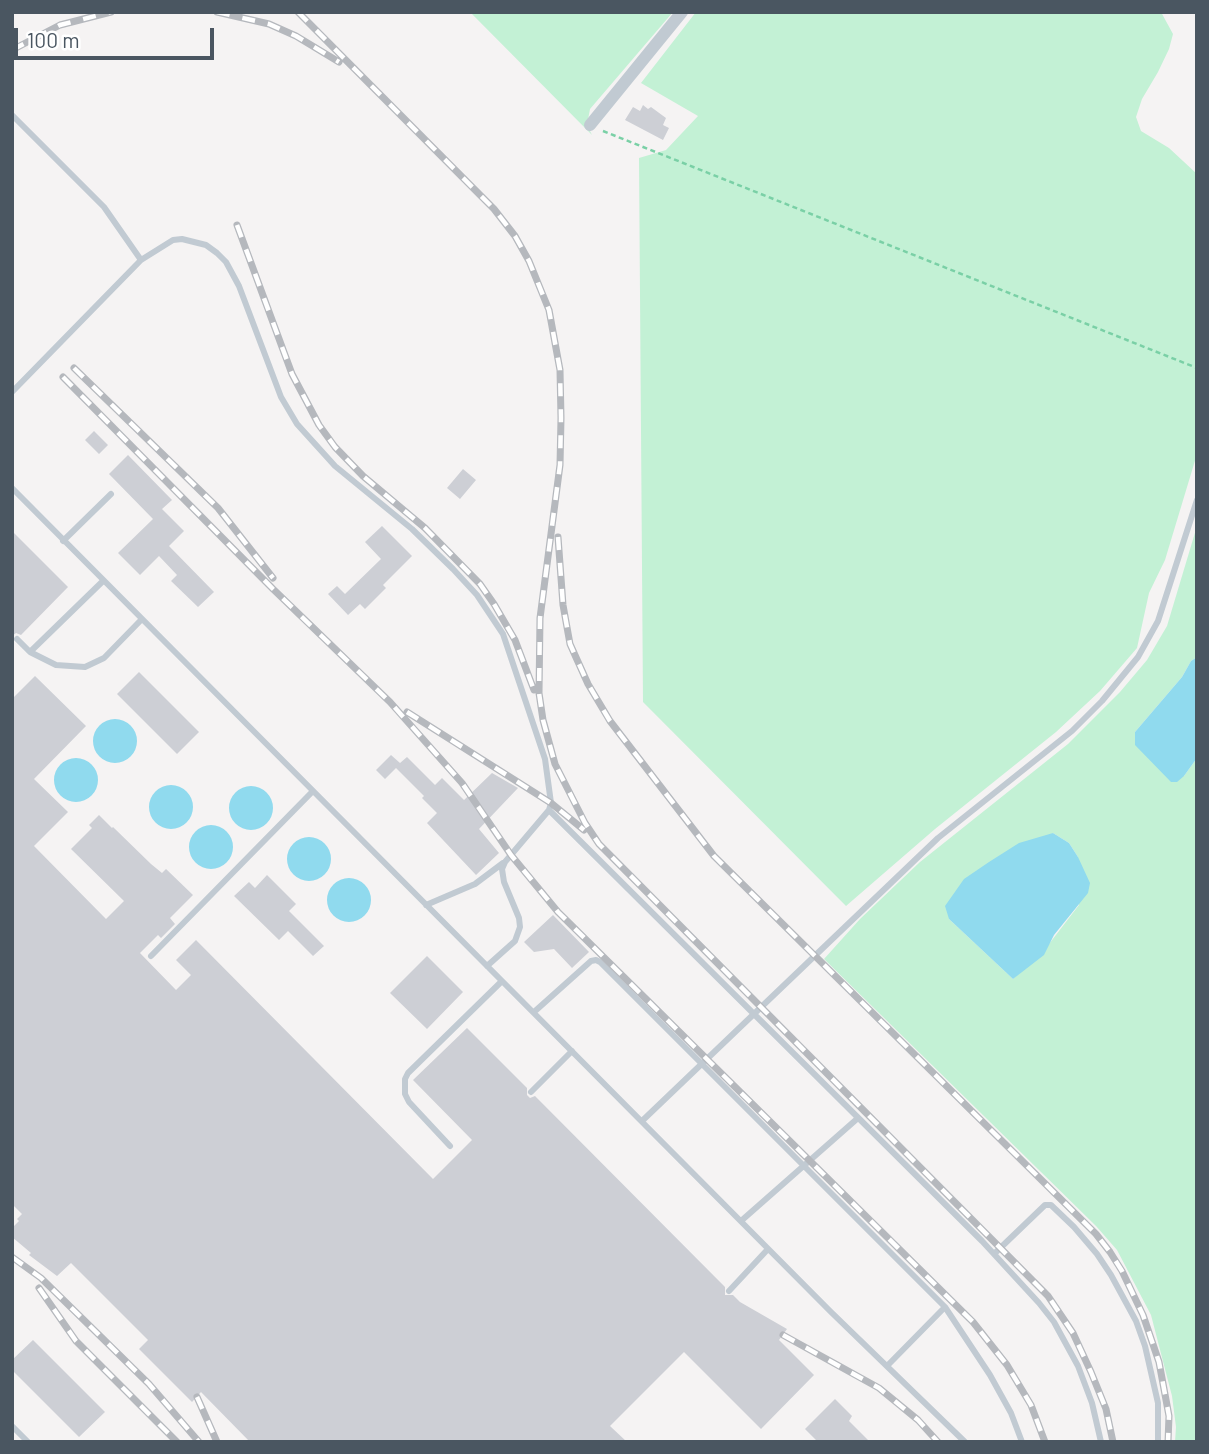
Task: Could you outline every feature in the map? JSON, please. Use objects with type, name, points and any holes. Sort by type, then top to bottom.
[{"type":"street","points":[[590,125],[682,12]]},
{"type":"lane","points":[[12,115],[108,213],[141,260]]},
{"type":"lane","points":[[12,392],[141,260],[173,240],[206,244],[226,262],[239,286],[281,397],[297,424],[335,466],[411,529],[477,595],[509,647],[545,758],[551,796],[549,810],[505,862],[475,884],[426,905]]},
{"type":"lane","points":[[12,488],[312,792],[961,1440]]},
{"type":"lane","points":[[63,541],[111,494]]},
{"type":"lane","points":[[642,1121],[938,838],[1072,731],[1127,673],[1158,621],[1197,500]]},
{"type":"lane","points":[[30,652],[103,581]]},
{"type":"lane","points":[[16,639],[30,652],[56,665],[85,667],[104,658],[141,620]]},
{"type":"lane","points":[[151,956],[312,792]]},
{"type":"lane","points":[[549,810],[994,1254],[1039,1303],[1068,1344],[1092,1403],[1101,1442]]},
{"type":"lane","points":[[487,966],[515,941],[520,927],[504,882],[502,869],[505,862]]},
{"type":"lane","points":[[534,1012],[591,961],[596,960],[944,1307],[997,1387],[1012,1413],[1022,1442]]},
{"type":"lane","points":[[450,1146],[409,1102],[405,1094],[405,1079],[502,981]]},
{"type":"lane","points":[[531,1092],[572,1051]]},
{"type":"lane","points":[[741,1222],[858,1118]]},
{"type":"lane","points":[[994,1254],[1048,1204],[1081,1236],[1111,1275],[1136,1321],[1145,1346],[1158,1403],[1158,1442]]},
{"type":"lane","points":[[729,1291],[768,1249]]},
{"type":"lane","points":[[887,1366],[944,1307]]},
{"type":"lane","points":[[12,1426],[28,1442]]},
{"type":"path","points":[[590,125],[1197,368]]},
{"type":"green space","points":[[470,12],[673,12],[590,109],[587,125],[592,135]]},
{"type":"green space","points":[[696,12],[1161,12],[1173,34],[1169,49],[1142,99],[1136,117],[1141,131],[1169,148],[1197,174],[1197,454],[1165,560],[1149,593],[1137,648],[1100,691],[1056,732],[935,829],[846,906],[643,702],[639,158],[666,150],[698,116],[641,83]]},
{"type":"green space","points":[[1197,526],[1197,657],[1135,732],[1184,776],[1197,758],[1197,1442],[1175,1442],[1172,1396],[1151,1315],[1117,1250],[1096,1226],[824,959],[860,919],[920,862],[1068,744],[1120,692],[1147,660],[1167,626]],"holes":[[[1053,833],[1069,843],[1078,857],[1079,905],[1049,944],[1013,979],[949,919]]]},
{"type":"water","points":[[1197,657],[1197,758],[1184,776],[1177,782],[1171,782],[1135,745],[1135,732]]},
{"type":"water","points":[[115,719],[124,720],[131,725],[136,732],[136,750],[131,757],[124,762],[115,763],[106,762],[99,757],[94,750],[93,741],[94,732],[99,725],[106,720]]},
{"type":"water","points":[[76,758],[85,759],[92,764],[97,771],[97,789],[92,796],[85,801],[76,802],[67,801],[60,796],[55,789],[54,780],[55,771],[60,764],[67,759]]},
{"type":"water","points":[[171,785],[180,786],[187,791],[192,798],[192,816],[187,823],[180,828],[171,829],[162,828],[155,823],[150,816],[149,807],[150,798],[155,791],[162,786]]},
{"type":"water","points":[[251,786],[260,787],[267,792],[272,799],[272,817],[267,824],[260,829],[251,830],[242,829],[235,824],[230,817],[229,808],[230,799],[235,792],[242,787]]},
{"type":"water","points":[[211,825],[220,826],[227,831],[232,838],[232,856],[227,863],[220,868],[211,869],[202,868],[195,863],[190,856],[189,847],[190,838],[195,831],[202,826]]},
{"type":"water","points":[[1053,833],[1069,843],[1078,857],[1090,883],[1088,893],[1054,935],[1044,955],[1013,979],[949,919],[945,906],[964,879],[989,862],[1019,843]]},
{"type":"water","points":[[309,837],[318,838],[325,843],[330,850],[330,868],[325,875],[318,880],[309,881],[300,880],[293,875],[288,868],[287,859],[288,850],[293,843],[300,838]]},
{"type":"water","points":[[349,878],[358,879],[365,884],[370,891],[370,909],[365,916],[358,921],[349,922],[340,921],[333,916],[328,909],[327,900],[328,891],[333,884],[340,879]]},
{"type":"building","points":[[643,105],[648,109],[651,107],[666,118],[663,125],[669,128],[663,140],[625,120],[633,107],[640,111]]},
{"type":"building","points":[[94,431],[108,445],[99,454],[85,440]]},
{"type":"building","points":[[128,455],[172,500],[162,509],[184,531],[169,546],[214,592],[198,607],[171,581],[177,575],[159,556],[140,575],[118,553],[153,519],[109,474]]},
{"type":"building","points":[[463,469],[476,480],[460,499],[447,488]]},
{"type":"building","points":[[382,526],[412,556],[383,585],[386,588],[365,609],[360,604],[348,615],[328,594],[337,586],[345,594],[381,559],[365,542]]},
{"type":"building","points":[[12,531],[68,587],[21,635],[16,633],[12,636]]},
{"type":"building","points":[[139,672],[199,732],[177,754],[117,694]]},
{"type":"building","points":[[35,676],[86,726],[34,779],[68,812],[34,846],[106,919],[124,901],[71,849],[92,828],[89,825],[99,815],[151,864],[162,873],[166,869],[193,895],[170,918],[175,924],[161,938],[158,935],[140,953],[176,990],[191,975],[176,960],[196,940],[433,1179],[472,1140],[413,1080],[467,1028],[527,1088],[527,1095],[530,1098],[535,1096],[725,1287],[725,1295],[733,1295],[740,1302],[787,1329],[779,1340],[814,1375],[761,1429],[684,1352],[610,1426],[627,1442],[250,1442],[201,1392],[192,1402],[139,1349],[148,1340],[71,1263],[57,1276],[29,1255],[31,1253],[12,1237],[12,1228],[22,1214],[12,1204],[12,699]]},
{"type":"building","points":[[391,755],[400,763],[407,757],[435,785],[442,778],[464,800],[492,773],[518,788],[479,829],[499,853],[476,875],[427,823],[437,813],[422,798],[424,796],[396,768],[385,779],[376,770]]},
{"type":"building","points":[[267,875],[296,904],[289,911],[324,946],[313,956],[288,931],[279,940],[234,896],[249,882],[255,888]]},
{"type":"building","points":[[553,915],[589,952],[572,968],[554,949],[534,952],[524,942]]},
{"type":"building","points":[[427,956],[463,992],[427,1029],[390,993]]},
{"type":"building","points":[[33,1340],[105,1412],[79,1437],[12,1370],[12,1360]]},
{"type":"building","points":[[835,1399],[852,1416],[849,1421],[870,1442],[818,1442],[805,1429]]},
{"type":"railway","points":[[12,50],[60,25],[111,12]]},
{"type":"railway","points":[[217,12],[269,24],[296,36],[339,62]]},
{"type":"railway","points":[[298,12],[494,209],[515,236],[529,261],[549,310],[560,370],[560,465],[540,618],[539,693],[555,764],[585,823],[599,844],[1048,1296],[1073,1333],[1091,1372],[1106,1409],[1113,1442]]},
{"type":"railway","points":[[237,225],[292,374],[319,425],[335,447],[363,476],[425,528],[480,584],[515,640],[534,690]]},
{"type":"railway","points":[[74,368],[218,508],[273,578]]},
{"type":"railway","points":[[63,377],[273,589],[390,702],[462,783],[511,855],[558,912],[973,1322],[1007,1365],[1031,1405],[1045,1442]]},
{"type":"railway","points":[[558,537],[563,605],[570,644],[588,684],[610,721],[714,856],[1096,1234],[1110,1252],[1143,1315],[1159,1362],[1169,1416],[1168,1442]]},
{"type":"railway","points":[[407,712],[551,803],[584,830]]},
{"type":"railway","points":[[12,1257],[41,1278],[149,1384],[199,1442]]},
{"type":"railway","points":[[39,1288],[76,1341],[177,1442]]},
{"type":"railway","points":[[783,1335],[879,1388],[918,1420],[938,1442]]},
{"type":"railway","points":[[197,1397],[217,1442]]}]
